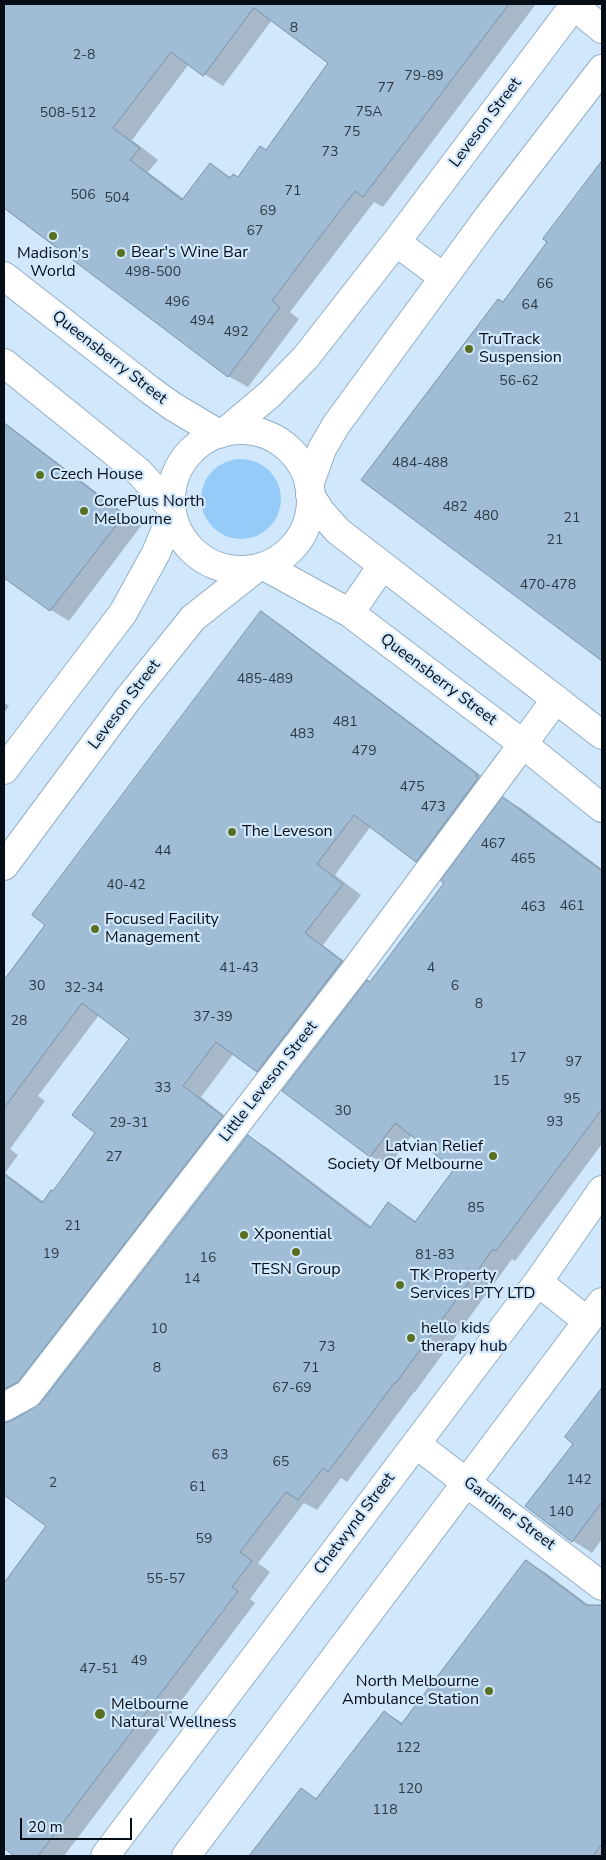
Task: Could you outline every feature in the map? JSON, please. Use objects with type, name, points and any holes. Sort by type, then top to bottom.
[{"type":"street","points":[[574,4],[602,29]]},
{"type":"street","name":"Leveson Street","points":[[222,433],[270,394],[306,357],[396,242],[574,4]]},
{"type":"street","points":[[602,69],[443,277],[336,425],[322,449],[310,490],[307,520],[296,544],[286,553],[259,567],[231,569],[208,561],[198,555],[182,537],[172,511],[171,493],[174,480],[182,462],[196,446],[207,439],[222,433],[250,430],[261,433],[283,445],[300,463],[310,490],[321,512],[338,531],[602,736]]},
{"type":"street","points":[[396,242],[443,277]]},
{"type":"street","name":"Queensberry Street","points":[[4,276],[172,406],[222,433]]},
{"type":"street","points":[[4,363],[139,472],[172,511]]},
{"type":"street","points":[[4,770],[123,613],[156,553],[172,511]]},
{"type":"street","points":[[350,613],[382,566]]},
{"type":"street","name":"Leveson Street","points":[[6,857],[193,618],[259,567]]},
{"type":"street","name":"Queensberry Street","points":[[259,567],[350,613],[523,744],[602,808]]},
{"type":"street","name":"Little Leveson Street","points":[[4,1407],[28,1394],[353,973],[556,699]]},
{"type":"street","name":"Chetwynd Street","points":[[106,1856],[538,1282],[602,1190]]},
{"type":"street","points":[[186,1856],[595,1312],[538,1282]]},
{"type":"street","name":"Gardiner Street","points":[[416,1444],[602,1586]]},
{"type":"shaded area","points":[[241,459],[256,462],[269,471],[278,484],[281,499],[278,514],[269,527],[256,536],[241,539],[226,536],[213,527],[204,514],[201,499],[204,484],[213,471],[226,462]]},
{"type":"building","points":[[4,4],[509,4],[363,197],[355,191],[310,250],[272,301],[280,307],[228,377],[4,208]],"holes":[[[254,8],[328,63],[266,150],[260,146],[238,177],[233,174],[230,178],[210,163],[182,200],[130,160],[140,148],[113,128],[171,52],[203,76]]]},
{"type":"building","points":[[602,161],[602,661],[361,480],[498,299],[503,302],[547,242],[543,239]]},
{"type":"building","points":[[4,423],[124,515],[50,611],[4,578]]},
{"type":"building","points":[[261,611],[477,774],[478,778],[416,862],[354,815],[317,864],[343,884],[305,933],[342,961],[257,1072],[216,1042],[183,1086],[223,1116],[18,1382],[4,1389],[4,1174],[42,1203],[51,1190],[53,1191],[95,1133],[72,1115],[129,1039],[82,1003],[4,1108],[4,980],[45,925],[32,915]]},
{"type":"building","points":[[503,797],[602,871],[602,1109],[496,1251],[493,1249],[396,1383],[328,1472],[323,1468],[298,1500],[286,1492],[240,1552],[252,1561],[232,1587],[238,1591],[38,1856],[14,1856],[4,1848],[4,1583],[46,1526],[4,1495],[4,1423],[40,1404],[248,1135],[370,1228],[388,1202],[415,1222],[454,1169],[395,1123],[370,1157],[282,1091],[367,980],[370,982],[444,883],[441,881]]},
{"type":"building","points":[[602,1388],[602,1502],[572,1542],[525,1506],[573,1444],[565,1437]]},
{"type":"building","points":[[526,1560],[586,1605],[602,1605],[602,1844],[593,1856],[249,1856],[301,1788],[316,1799],[384,1711],[401,1724]]},
{"type":"place","name":"Madison's World","points":[[53,236]]},
{"type":"place","name":"Bear's Wine Bar","points":[[121,253]]},
{"type":"place","name":"TruTrack Suspension","points":[[469,349]]},
{"type":"place","name":"Czech House","points":[[40,475]]},
{"type":"place","name":"CorePlus North Melbourne","points":[[84,511]]},
{"type":"place","name":"The Leveson","points":[[232,832]]},
{"type":"place","name":"Focused Facility Management","points":[[95,929]]},
{"type":"place","name":"Latvian Relief Society Of Melbourne","points":[[493,1156]]},
{"type":"place","name":"Xponential","points":[[244,1235]]},
{"type":"place","name":"TESN Group","points":[[296,1252]]},
{"type":"place","name":"TK Property Services PTY LTD","points":[[400,1285]]},
{"type":"place","name":"hello kids therapy hub","points":[[411,1338]]},
{"type":"place","name":"North Melbourne Ambulance Station","points":[[489,1691]]},
{"type":"place","name":"Melbourne Natural Wellness","points":[[100,1714]]}]
